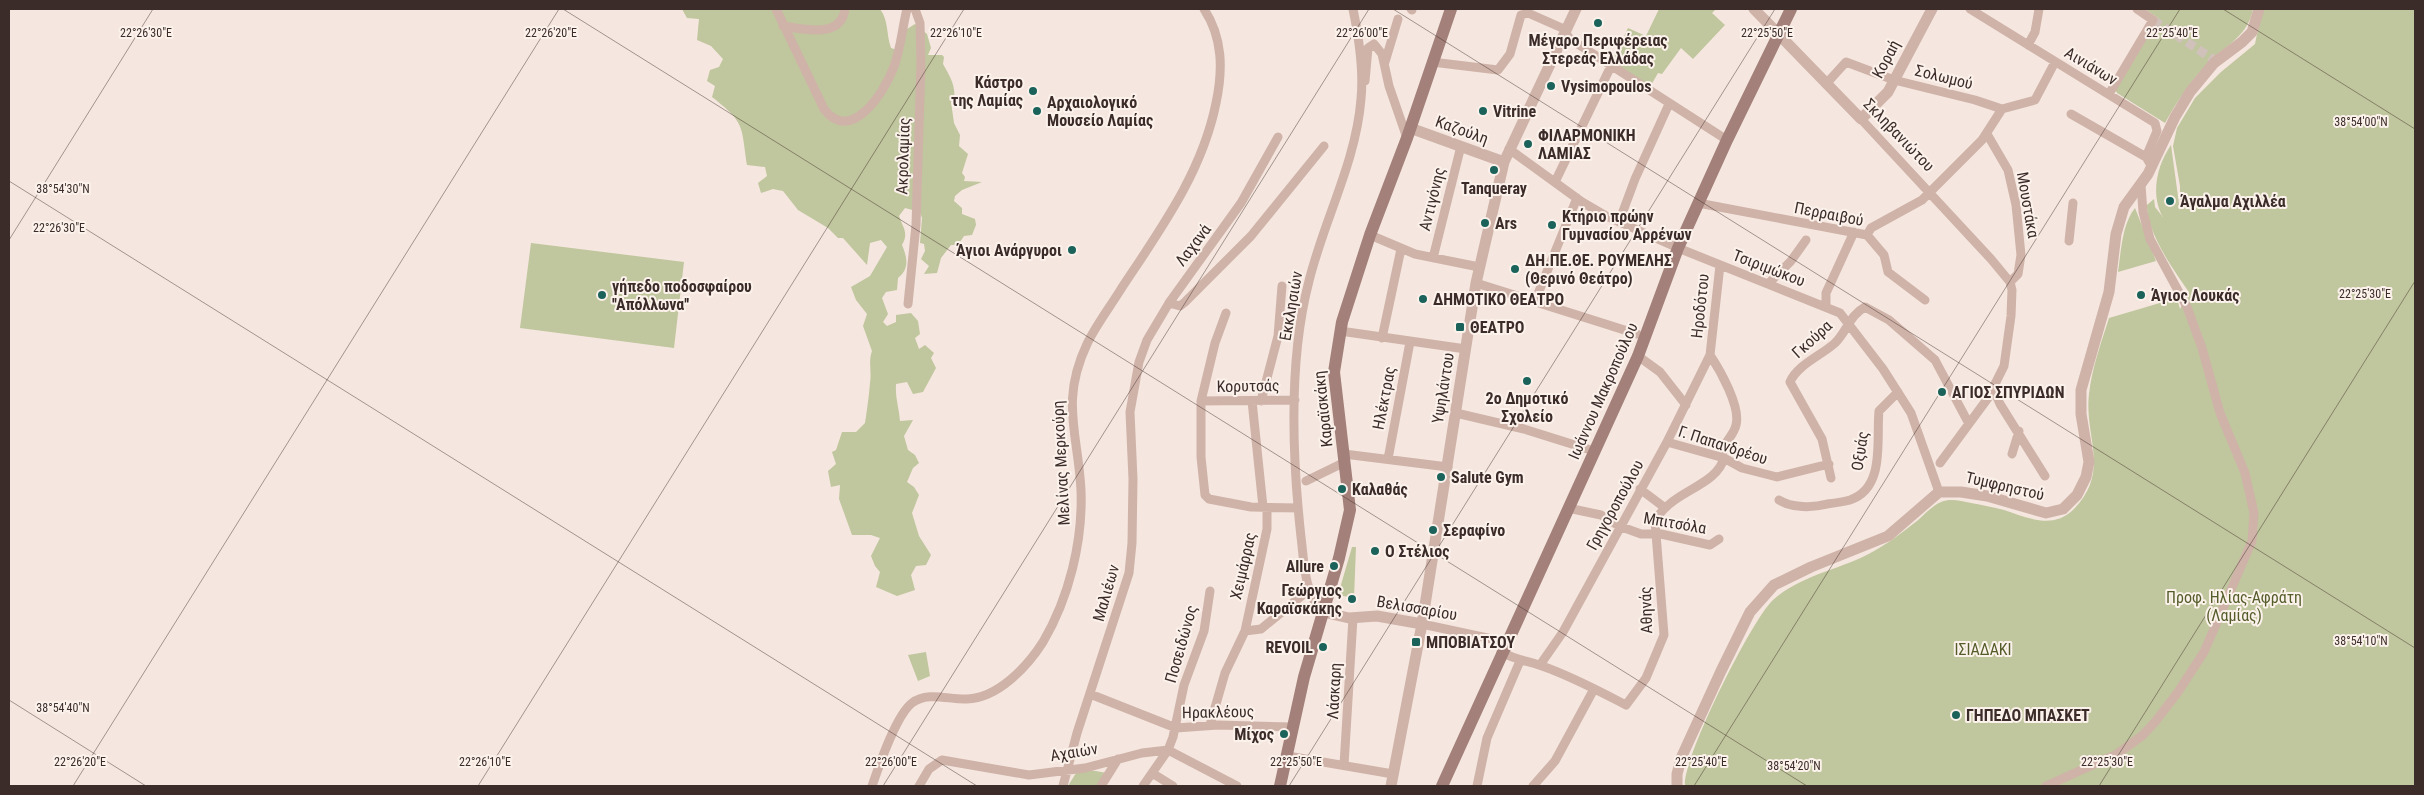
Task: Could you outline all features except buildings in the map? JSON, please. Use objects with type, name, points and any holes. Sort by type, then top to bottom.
[{"type":"main road","name":"Καραϊσκάκη","points":[[1280,786],[1293,727],[1339,558],[1350,510],[1334,372],[1340,331],[1370,235],[1451,9]]},
{"type":"main road","name":"Ιωάννου Μακροπούλου","points":[[1442,786],[1638,356],[1678,248],[1698,203],[1791,9]]},
{"type":"street","points":[[776,9],[824,109],[830,115],[845,121],[853,120],[867,111],[886,84],[895,64],[907,9]]},
{"type":"street","points":[[783,26],[809,30],[828,29],[842,19],[845,9]]},
{"type":"street","name":"Ακρολαμίας","points":[[908,304],[916,224],[921,63],[920,23],[915,9]]},
{"type":"street","name":"Μελίνας Μερκούρη","points":[[872,786],[885,751],[908,707],[919,698],[965,699],[987,694],[1025,666],[1042,643],[1053,621],[1074,563],[1081,526],[1081,489],[1071,401],[1074,379],[1091,336],[1180,196],[1203,151],[1217,101],[1222,66],[1217,39],[1204,9]]},
{"type":"street","name":"Εκκλησιών","points":[[1323,612],[1310,589],[1298,508],[1295,400],[1299,343],[1309,281],[1347,166],[1356,130],[1362,90],[1353,9]]},
{"type":"street","name":"Υψηλάντου","points":[[1391,786],[1422,624],[1476,283],[1504,162],[1576,9]]},
{"type":"street","name":"Σκληβανιώτου","points":[[1754,9],[1930,191],[2011,286]]},
{"type":"street","name":"Κοραή","points":[[1861,119],[1879,103],[1894,80],[1932,9]]},
{"type":"street","name":"Αινιάνων","points":[[1970,9],[2157,124],[2149,166]]},
{"type":"street","points":[[2028,45],[2035,32],[2039,9]]},
{"type":"street","points":[[2109,94],[2153,20],[2137,9]]},
{"type":"street","name":"Τυμφρηστού","points":[[1939,492],[1961,492],[1987,496],[2046,513],[2063,509],[2076,495],[2086,477],[2089,462],[2080,405],[2082,383],[2109,292],[2118,226],[2124,207],[2142,185],[2149,166],[2174,117],[2190,92],[2214,63],[2252,32],[2259,9]]},
{"type":"street","points":[[1432,62],[1498,70],[1510,54],[1520,17],[1524,12],[1565,32],[1570,39],[1610,66],[1727,140]]},
{"type":"street","points":[[1385,63],[1398,19]]},
{"type":"street","points":[[1362,90],[1367,72],[1370,45],[1378,47],[1385,63],[1389,86],[1408,133]]},
{"type":"street","name":"Σολωμού","points":[[1826,84],[1846,62],[1894,80],[1975,100],[2002,110]]},
{"type":"street","points":[[1866,235],[1872,228],[1922,200],[1987,134],[2002,110],[2035,100],[2055,62]]},
{"type":"street","points":[[1555,182],[1610,66]]},
{"type":"street","points":[[1619,222],[1634,178],[1669,104]]},
{"type":"street","points":[[2071,114],[2149,166]]},
{"type":"street","name":"Καζούλη","points":[[1408,133],[1460,146],[1504,162]]},
{"type":"street","name":"Μουστάκα","points":[[1940,463],[1993,388],[2004,366],[2011,316],[2011,286],[2018,274],[2021,255],[2016,205],[2008,170],[1987,134]]},
{"type":"street","name":"Λαχανά","points":[[1137,372],[1147,340],[1169,304],[1242,203],[1278,137]]},
{"type":"street","points":[[1169,304],[1180,306],[1185,302],[1251,236],[1277,207],[1324,146]]},
{"type":"street","name":"Αντιγόνης","points":[[1433,258],[1460,146]]},
{"type":"street","name":"Τσιριμώκου","points":[[1509,149],[1577,198],[1619,222],[1678,248],[1840,312],[1849,322],[1911,413],[1939,492]]},
{"type":"street","points":[[2046,786],[2117,754],[2143,735],[2155,722],[2178,692],[2204,652],[2252,541],[2254,513],[2245,473],[2223,421],[2202,348],[2187,307],[2150,239],[2142,212],[2142,185]]},
{"type":"street","points":[[1535,302],[1577,198]]},
{"type":"street","name":"Περραιβού","points":[[1698,203],[1739,213],[1866,235],[1886,260],[1888,272],[1925,300]]},
{"type":"street","points":[[2069,241],[2073,203]]},
{"type":"street","points":[[1826,306],[1826,293],[1854,232]]},
{"type":"street","points":[[1370,235],[1401,249],[1433,258],[1479,267]]},
{"type":"street","points":[[1768,284],[1791,261],[1806,240]]},
{"type":"street","points":[[1382,338],[1401,249]]},
{"type":"street","name":"Ηροδότου","points":[[1720,265],[1710,355],[1719,368],[1736,413],[1736,426],[1721,452],[1724,458]]},
{"type":"street","points":[[1476,283],[1637,334]]},
{"type":"street","name":"Χειμάρρας","points":[[1210,725],[1225,673],[1244,631],[1267,529],[1257,401],[1278,336],[1282,286]]},
{"type":"street","name":"Γκούρα","points":[[1829,464],[1822,439],[1791,385],[1792,376],[1836,341],[1857,311],[1866,307],[1889,320],[1934,360],[1969,424]]},
{"type":"street","points":[[1226,313],[1215,343],[1201,401],[1200,457],[1204,495],[1209,500],[1265,508],[1298,508]]},
{"type":"street","points":[[1340,331],[1466,349]]},
{"type":"street","name":"Ηλέκτρας","points":[[1388,459],[1410,342]]},
{"type":"street","name":"Γρηγοροπούλου","points":[[1540,665],[1563,632],[1619,526],[1667,442],[1710,355]]},
{"type":"street","points":[[1638,356],[1660,372],[1686,405]]},
{"type":"street","name":"Μαλιέων","points":[[1063,786],[1069,770],[1075,738],[1126,588],[1131,564],[1133,479],[1130,412],[1137,372]]},
{"type":"street","points":[[1993,388],[2000,404],[2045,476]]},
{"type":"street","name":"Οξυάς","points":[[1779,500],[1785,504],[1815,506],[1850,500],[1862,493],[1871,480],[1877,459],[1879,411],[1898,392]]},
{"type":"street","name":"Κορυτσάς","points":[[1201,401],[1295,400]]},
{"type":"street","points":[[1456,412],[1524,429],[1594,451]]},
{"type":"street","points":[[2012,454],[2019,432]]},
{"type":"street","name":"Γ. Παπανδρέου","points":[[1667,442],[1724,458],[1742,468],[1777,477],[1829,464]]},
{"type":"street","points":[[1306,481],[1344,458],[1388,459],[1448,467]]},
{"type":"street","points":[[1655,534],[1655,521],[1664,507],[1674,498],[1711,476],[1722,464],[1724,458]]},
{"type":"street","points":[[1829,464],[1832,478]]},
{"type":"street","points":[[1640,490],[1664,507]]},
{"type":"street","points":[[1678,786],[1677,770],[1688,741],[1744,624],[1761,597],[1774,585],[1798,572],[1888,536],[1939,492]]},
{"type":"street","name":"Μπιτσόλα","points":[[1568,508],[1601,515],[1619,526],[1641,534],[1655,534],[1710,546],[1719,538]]},
{"type":"street","name":"Αθηνάς","points":[[1626,705],[1648,674],[1664,635],[1655,534]]},
{"type":"street","points":[[1244,631],[1261,629],[1310,589]]},
{"type":"street","name":"Ποσειδώνος","points":[[1143,786],[1168,750],[1176,728],[1184,685],[1204,631],[1210,591]]},
{"type":"street","name":"Βελισσαρίου","points":[[1323,612],[1353,618],[1377,616],[1422,624],[1504,647],[1520,661],[1540,665],[1626,705]]},
{"type":"street","name":"Λάσκαρη","points":[[1344,765],[1353,618]]},
{"type":"street","points":[[1477,786],[1487,738],[1520,661]]},
{"type":"street","points":[[1533,786],[1555,761],[1594,689]]},
{"type":"street","name":"Ηρακλέους","points":[[1090,694],[1176,728],[1210,725],[1293,727]]},
{"type":"street","name":"Αχαιών","points":[[920,786],[933,764],[942,760],[1028,775],[1085,768],[1156,750],[1168,750]]},
{"type":"street","points":[[1168,750],[1237,786]]},
{"type":"street","points":[[1288,756],[1394,774]]},
{"type":"street","points":[[1101,786],[1118,759]]},
{"type":"street","points":[[1152,773],[1173,786]]},
{"type":"green space","points":[[682,9],[880,9],[885,18],[891,48],[900,51],[907,29],[915,24],[927,34],[931,48],[928,55],[942,55],[944,57],[943,64],[952,81],[954,90],[954,100],[951,102],[954,123],[960,135],[959,146],[968,154],[962,173],[965,177],[964,181],[982,182],[962,190],[955,196],[954,201],[962,208],[962,214],[975,219],[976,225],[972,235],[964,236],[958,245],[951,245],[941,258],[937,273],[924,274],[929,266],[921,259],[925,251],[924,244],[920,243],[922,218],[920,212],[905,208],[899,216],[905,234],[902,245],[906,258],[906,267],[898,278],[897,290],[886,292],[882,298],[888,314],[883,322],[887,326],[896,322],[896,315],[911,313],[918,321],[920,334],[915,338],[919,349],[925,345],[934,353],[931,358],[936,368],[923,392],[913,394],[907,382],[896,384],[900,421],[913,420],[904,436],[908,450],[915,455],[919,463],[913,468],[907,482],[914,487],[919,495],[912,513],[919,536],[931,555],[926,565],[916,566],[911,575],[915,590],[897,596],[876,587],[880,572],[871,556],[880,538],[871,535],[852,535],[839,499],[840,485],[831,487],[828,471],[836,464],[832,452],[836,450],[842,432],[856,432],[865,423],[869,398],[872,351],[863,326],[867,314],[856,300],[851,287],[870,276],[887,247],[881,240],[870,243],[867,265],[843,238],[838,238],[828,228],[798,210],[783,191],[773,189],[761,193],[758,183],[767,176],[765,167],[747,165],[740,125],[731,113],[712,97],[715,86],[707,81],[710,70],[719,67],[723,59],[711,46],[697,40],[699,19],[687,18]]},
{"type":"green space","points":[[1659,9],[1716,9],[1712,13],[1725,25],[1693,59],[1681,48],[1662,74],[1658,73],[1650,87],[1611,63],[1628,28],[1646,36]]},
{"type":"green space","points":[[2145,9],[2253,9],[2247,26],[2197,75],[2165,123],[2117,93],[2115,89],[2158,18]]},
{"type":"green space","name":"Προφ. Ηλίας-Αφράτη (Λαμίας)","points":[[2262,9],[2415,9],[2415,786],[1685,786],[1694,749],[1735,661],[1763,612],[1784,591],[1809,578],[1880,548],[1941,502],[1948,500],[1960,501],[2000,509],[2031,519],[2049,521],[2066,515],[2074,509],[2085,495],[2094,467],[2088,410],[2090,384],[2109,318],[2170,300],[2178,302],[2180,309],[2189,292],[2162,250],[2151,227],[2148,215],[2147,205],[2154,199],[2155,207],[2163,217],[2159,208],[2156,190],[2162,162],[2171,145],[2180,211],[2180,186],[2173,146],[2177,128],[2195,98],[2221,72],[2255,44]]},
{"type":"green space","points":[[2135,208],[2156,261],[2118,272],[2127,222]]},
{"type":"green space","name":"γήπεδο ποδοσφαίρου ''Απόλλωνα''","points":[[531,243],[684,262],[674,348],[520,328]]},
{"type":"green space","points":[[1352,547],[1356,547],[1354,598],[1338,595]]},
{"type":"green space","points":[[926,652],[930,676],[918,681],[908,655]]},
{"type":"green space","points":[[1090,770],[1107,773],[1099,786],[1068,786],[1076,773]]},
{"type":"tunnel","points":[[2153,20],[2216,61]]},
{"type":"place","name":"Μέγαρο Περιφέρειας Στερεάς Ελλάδας","points":[[1598,23]]},
{"type":"place","name":"Vysimopoulos","points":[[1551,86]]},
{"type":"place","name":"Κάστρο της Λαμίας","points":[[1033,91]]},
{"type":"place","name":"Αρχαιολογικό Μουσείο Λαμίας","points":[[1037,111]]},
{"type":"place","name":"Vitrine","points":[[1483,111]]},
{"type":"place","name":"ΦΙΛΑΡΜΟΝΙΚΗ ΛΑΜΙΑΣ","points":[[1528,144]]},
{"type":"place","name":"Tanqueray","points":[[1494,170]]},
{"type":"place","name":"Άγαλμα Αχιλλέα","points":[[2170,201]]},
{"type":"place","name":"Ars","points":[[1485,223]]},
{"type":"place","name":"Κτήριο πρώην Γυμνασίου Αρρένων","points":[[1552,225]]},
{"type":"place","name":"Άγιοι Ανάργυροι","points":[[1072,250]]},
{"type":"place","name":"ΔΗ.ΠΕ.ΘΕ. ΡΟΥΜΕΛΗΣ (Θερινό Θεάτρο)","points":[[1515,269]]},
{"type":"place","name":"γήπεδο ποδοσφαίρου ''Απόλλωνα''","points":[[602,295]]},
{"type":"place","name":"Άγιος Λουκάς","points":[[2141,295]]},
{"type":"place","name":"ΔΗΜΟΤΙΚΟ ΘΕΑΤΡΟ","points":[[1423,299]]},
{"type":"place","name":"ΘΕΑΤΡΟ","points":[[1460,327]]},
{"type":"place","name":"2ο Δημοτικό Σχολείο","points":[[1527,381]]},
{"type":"place","name":"ΑΓΙΟΣ ΣΠΥΡΙΔΩΝ","points":[[1942,392]]},
{"type":"place","name":"Salute Gym","points":[[1441,477]]},
{"type":"place","name":"Καλαθάς","points":[[1342,489]]},
{"type":"place","name":"Σεραφίνο","points":[[1433,530]]},
{"type":"place","name":"Ο Στέλιος","points":[[1375,551]]},
{"type":"place","name":"Allure","points":[[1334,566]]},
{"type":"place","name":"Γεώργιος Καραϊσκάκης","points":[[1352,599]]},
{"type":"place","name":"ΜΠΟΒΙΑΤΣΟΥ","points":[[1416,642]]},
{"type":"place","name":"REVOIL","points":[[1323,647]]},
{"type":"place","name":"ΓΗΠΕΔΟ ΜΠΑΣΚΕΤ","points":[[1956,715]]},
{"type":"place","name":"Μίχος","points":[[1284,734]]},
{"type":"park label","name":"ΙΣΙΑΔΑΚΙ","points":[[1983,649]]}]
